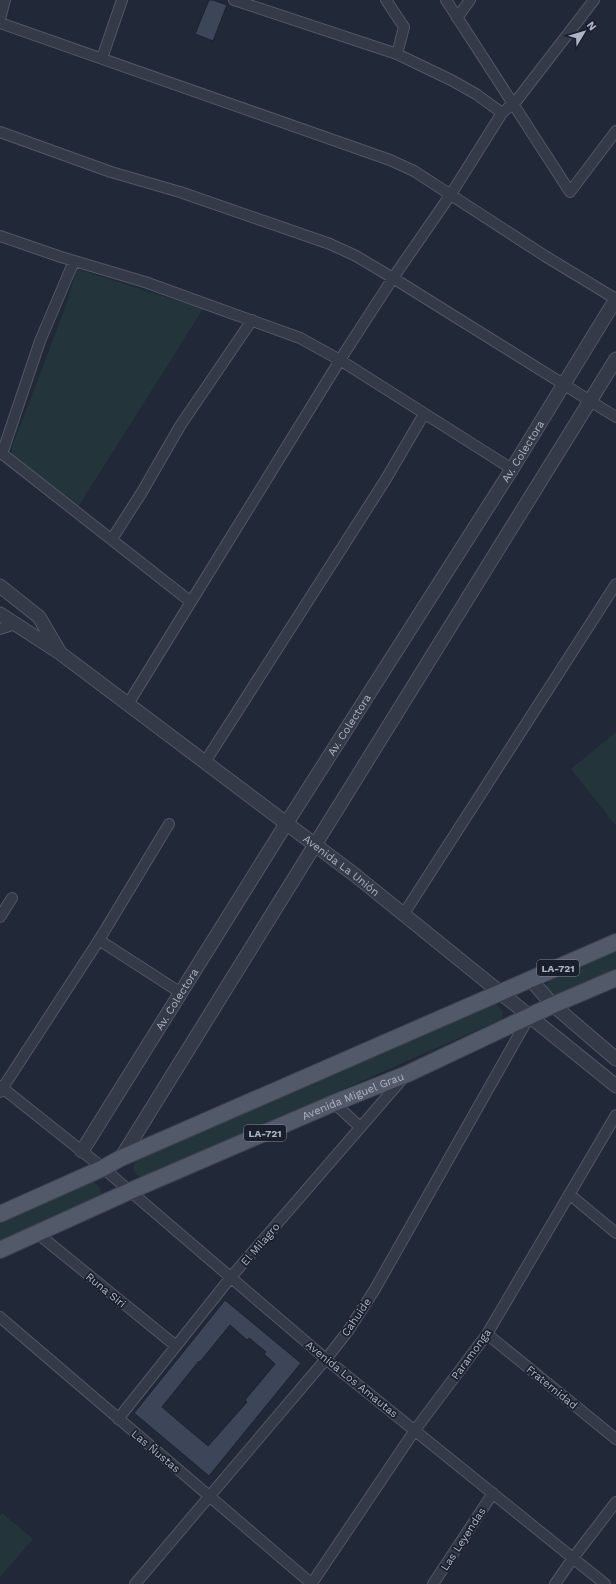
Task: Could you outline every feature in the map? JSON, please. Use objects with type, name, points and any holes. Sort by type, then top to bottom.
[{"type":"main road","name":"LA-721","points":[[0,1214],[103,1168],[121,1158],[501,994],[616,942]]},
{"type":"main road","name":"Avenida Miguel Grau","points":[[0,1250],[130,1191],[334,1103],[407,1074],[553,1005],[616,978]]},
{"type":"street","points":[[0,19],[5,0]]},
{"type":"street","points":[[102,58],[122,0]]},
{"type":"street","points":[[234,0],[398,54],[476,94],[502,113]]},
{"type":"street","points":[[386,0],[404,27],[398,54]]},
{"type":"street","points":[[446,0],[456,18],[570,192],[616,131]]},
{"type":"street","points":[[456,18],[470,0]]},
{"type":"street","points":[[128,704],[340,360],[393,278],[451,194],[502,113],[513,104],[594,0]]},
{"type":"street","points":[[0,23],[390,160],[414,171],[545,256],[616,299]]},
{"type":"street","points":[[0,132],[111,172],[180,192],[330,244],[356,256],[591,400],[616,417]]},
{"type":"street","points":[[0,236],[74,261],[145,282],[300,338],[340,360],[512,469]]},
{"type":"street","points":[[74,261],[63,291],[40,342],[1,453],[191,602]]},
{"type":"street","name":"Av. Colectora","points":[[82,1151],[286,824],[512,469],[563,383],[616,299]]},
{"type":"street","points":[[112,539],[142,492],[180,426],[252,320]]},
{"type":"street","points":[[121,1158],[616,359]]},
{"type":"street","points":[[205,762],[386,479],[424,414]]},
{"type":"street","points":[[403,915],[616,584]]},
{"type":"street","name":"Avenida La Unión","points":[[0,586],[39,618],[60,653]]},
{"type":"street","name":"Avenida La Unión","points":[[0,614],[60,653],[315,846],[616,1086]]},
{"type":"street","points":[[0,629],[15,624]]},
{"type":"street","points":[[1,1088],[99,940],[169,824]]},
{"type":"street","points":[[0,917],[12,898]]},
{"type":"street","points":[[99,940],[180,993]]},
{"type":"street","points":[[531,980],[553,1005],[616,1059]]},
{"type":"street","name":"Cahuide","points":[[135,1584],[326,1359],[348,1331],[375,1289],[529,1017]]},
{"type":"street","name":"El Milagro","points":[[118,1419],[231,1277],[407,1074]]},
{"type":"street","name":"Avenida Los Amautas","points":[[1,1088],[103,1168],[326,1359],[605,1584]]},
{"type":"street","points":[[334,1103],[360,1128]]},
{"type":"street","name":"Paramonga","points":[[312,1584],[415,1430],[487,1334],[616,1115]]},
{"type":"street","points":[[569,1194],[616,1233]]},
{"type":"street","name":"Runa Siri","points":[[37,1233],[176,1346]]},
{"type":"street","name":"Las Ñustas","points":[[0,1317],[312,1584]]},
{"type":"street","name":"Fraternidad","points":[[487,1334],[616,1439]]},
{"type":"street","name":"Las Leyendas","points":[[433,1584],[493,1493]]},
{"type":"street","points":[[555,1584],[616,1502]]},
{"type":"street","points":[[296,1584],[303,1576]]},
{"type":"shaded area","points":[[77,269],[203,309],[78,507],[12,456],[12,447],[64,311]]},
{"type":"shaded area","points":[[616,732],[616,826],[571,769]]},
{"type":"shaded area","points":[[616,950],[616,975],[556,999],[547,991],[546,986],[550,979]]},
{"type":"shaded area","points":[[491,1001],[503,1012],[502,1019],[143,1178],[137,1175],[133,1170],[134,1164],[137,1160]]},
{"type":"shaded area","points":[[93,1181],[100,1188],[102,1196],[0,1241],[0,1224]]},
{"type":"shaded area","points":[[2,1513],[33,1539],[0,1577],[0,1516]]},
{"type":"building","points":[[209,0],[227,5],[213,41],[195,34]]},
{"type":"building","points":[[225,1300],[301,1363],[209,1476],[134,1413]],"holes":[[[230,1325],[247,1340],[249,1338],[266,1352],[264,1354],[275,1364],[245,1400],[247,1402],[208,1446],[162,1407]]]}]
